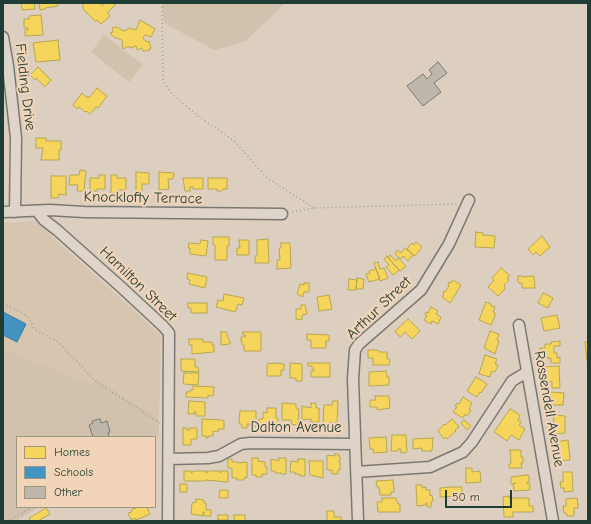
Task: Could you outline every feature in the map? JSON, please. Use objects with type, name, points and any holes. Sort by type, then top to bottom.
[{"type":"street","name":"Fielding Drive","points":[[3,37],[8,66],[16,138],[15,212]]},
{"type":"street","name":"Arthur Street","points":[[358,521],[354,357],[356,347],[421,290],[449,244],[469,202]]},
{"type":"street","name":"Knocklofty Terrace","points":[[3,212],[37,211],[282,214]]},
{"type":"street","name":"Hamilton Street","points":[[37,211],[44,220],[58,230],[169,333],[168,521]]},
{"type":"street","name":"Rossendell Avenue","points":[[519,325],[553,521]]},
{"type":"street","points":[[356,472],[430,467],[463,452],[472,442],[512,381],[527,372]]},
{"type":"street","name":"Dalton Avenue","points":[[169,459],[208,458],[219,456],[240,444],[250,443],[355,444]]},
{"type":"path","points":[[162,3],[163,81],[173,95],[198,116],[226,135],[266,177],[314,208]]},
{"type":"path","points":[[282,214],[314,208],[469,202]]},
{"type":"path","points":[[3,304],[23,313],[30,320],[34,328],[60,343],[69,355],[77,361],[95,381],[165,426]]},
{"type":"path","points":[[7,521],[31,508]]},
{"type":"shaded area","points":[[162,3],[285,3],[246,41],[214,50],[164,23]]},
{"type":"shaded area","points":[[104,35],[143,65],[129,82],[91,52]]},
{"type":"shaded area","points":[[35,221],[161,335],[159,419],[96,378],[90,384],[3,349],[3,223]]},
{"type":"shaded area","points":[[3,349],[90,384],[96,378],[159,419],[159,436],[156,438],[156,436],[16,436],[16,508],[38,508],[16,521],[3,521]]},
{"type":"building: Homes","points":[[21,3],[34,3],[35,9],[22,10]]},
{"type":"building: Homes","points":[[39,3],[58,3],[58,6],[40,10]]},
{"type":"building: Homes","points":[[82,3],[100,3],[102,6],[105,3],[116,4],[107,13],[110,16],[101,24],[97,20],[95,21],[84,10]]},
{"type":"building: Homes","points":[[41,15],[43,35],[25,36],[25,30],[28,30],[28,28],[24,28],[24,19],[29,19],[29,16]]},
{"type":"building: Homes","points":[[140,20],[155,29],[151,37],[145,35],[143,38],[146,42],[149,41],[151,48],[150,50],[143,51],[142,48],[137,50],[136,46],[130,48],[129,46],[123,49],[122,40],[114,37],[110,33],[113,32],[112,28],[117,27],[124,31],[130,28],[136,30]]},
{"type":"building: Homes","points":[[58,40],[60,60],[36,62],[33,43]]},
{"type":"building: Homes","points":[[38,67],[51,80],[45,87],[36,78],[35,80],[30,75]]},
{"type":"building: Homes","points":[[97,88],[107,96],[98,108],[96,107],[90,114],[79,107],[77,109],[73,105],[82,93],[86,97],[90,97]]},
{"type":"building: Homes","points":[[36,138],[46,138],[46,141],[61,141],[59,160],[41,160],[43,148],[36,148]]},
{"type":"building: Homes","points":[[80,170],[86,171],[84,191],[77,191],[78,185],[69,185],[70,175],[79,175]]},
{"type":"building: Homes","points":[[136,172],[149,173],[149,184],[142,184],[142,192],[136,192]]},
{"type":"building: Homes","points":[[159,172],[174,173],[173,179],[168,179],[169,189],[159,190]]},
{"type":"building: Homes","points":[[99,175],[105,175],[105,189],[90,191],[90,178],[99,178]]},
{"type":"building: Homes","points":[[111,175],[117,175],[117,178],[126,178],[126,190],[117,190],[117,193],[111,193]]},
{"type":"building: Homes","points":[[51,176],[66,176],[66,195],[59,194],[58,198],[51,198]]},
{"type":"building: Homes","points":[[183,178],[203,178],[203,189],[193,189],[193,187],[190,187],[190,191],[185,191]]},
{"type":"building: Homes","points":[[208,178],[227,178],[227,189],[217,191],[217,189],[208,189]]},
{"type":"building: Homes","points":[[476,232],[483,233],[483,235],[495,236],[494,248],[475,247]]},
{"type":"building: Homes","points":[[542,236],[550,247],[540,256],[536,252],[533,255],[528,249]]},
{"type":"building: Homes","points":[[213,237],[229,237],[229,246],[227,246],[227,260],[215,260],[215,245],[213,245]]},
{"type":"building: Homes","points":[[268,239],[269,263],[255,263],[255,256],[257,256],[257,240]]},
{"type":"building: Homes","points":[[201,240],[208,241],[206,256],[190,254],[190,248],[188,248],[189,243],[200,244]]},
{"type":"building: Homes","points":[[239,240],[249,240],[249,255],[237,255],[237,248],[240,248]]},
{"type":"building: Homes","points":[[416,242],[422,247],[415,256],[407,249],[412,243],[414,245]]},
{"type":"building: Homes","points":[[281,243],[290,243],[291,268],[277,269],[277,260],[280,260],[279,248],[281,248]]},
{"type":"building: Homes","points":[[405,248],[413,255],[408,261],[403,256],[401,259],[395,254],[397,250],[401,253]]},
{"type":"building: Homes","points":[[390,255],[396,261],[398,258],[406,266],[400,271],[388,258]]},
{"type":"building: Homes","points":[[387,256],[399,270],[393,275],[386,267],[389,265],[384,259]]},
{"type":"building: Homes","points":[[378,262],[380,269],[384,268],[388,278],[380,281],[374,263]]},
{"type":"building: Homes","points":[[501,268],[510,276],[507,278],[509,280],[504,285],[505,289],[498,296],[488,287],[494,280],[492,278]]},
{"type":"building: Homes","points":[[376,269],[380,279],[369,282],[366,274],[370,273],[369,271]]},
{"type":"building: Homes","points":[[188,273],[207,277],[205,288],[189,284],[190,280],[187,279]]},
{"type":"building: Homes","points":[[518,276],[534,276],[535,288],[522,288],[522,283],[518,282]]},
{"type":"building: Homes","points":[[357,278],[364,279],[363,289],[356,289]]},
{"type":"building: Homes","points":[[349,279],[357,280],[356,290],[348,290]]},
{"type":"building: Homes","points":[[453,280],[461,285],[450,303],[442,297],[444,291],[445,292],[449,286],[449,282],[451,283]]},
{"type":"building: Homes","points":[[304,283],[309,283],[309,292],[304,292],[303,297],[297,294],[300,284],[304,285]]},
{"type":"building: Homes","points":[[543,293],[553,298],[548,308],[538,303]]},
{"type":"building: Homes","points":[[224,294],[244,298],[242,305],[238,304],[235,312],[216,307],[218,300],[223,301]]},
{"type":"building: Homes","points":[[329,295],[332,309],[319,311],[317,297]]},
{"type":"building: Homes","points":[[486,302],[495,307],[493,312],[495,313],[495,316],[491,325],[479,320]]},
{"type":"building: Homes","points":[[188,303],[207,303],[207,313],[191,313],[191,308],[188,308]]},
{"type":"building: Homes","points":[[301,305],[305,305],[307,314],[302,315],[302,320],[296,319],[296,309],[301,309]]},
{"type":"building: Homes","points":[[431,307],[438,311],[436,314],[441,317],[438,324],[432,321],[431,324],[424,320],[427,316],[425,315],[426,312],[428,313]]},
{"type":"building: Homes","points":[[557,315],[560,328],[544,331],[541,318]]},
{"type":"building: Homes","points":[[408,319],[420,331],[412,339],[405,332],[400,337],[395,331]]},
{"type":"building: Homes","points":[[490,331],[499,334],[497,340],[499,341],[495,354],[484,348]]},
{"type":"building: Homes","points":[[221,332],[226,332],[230,344],[221,345]]},
{"type":"building: Homes","points":[[243,332],[261,332],[261,351],[244,351],[244,345],[242,345],[241,337],[246,336],[243,335]]},
{"type":"building: Homes","points":[[307,334],[329,335],[329,341],[326,341],[326,348],[311,348],[311,340],[307,340]]},
{"type":"building: Homes","points":[[189,339],[203,339],[203,342],[212,342],[212,345],[214,345],[214,352],[192,354],[192,345],[189,345]]},
{"type":"building: Homes","points":[[560,341],[560,346],[554,346],[554,353],[557,353],[557,358],[560,357],[560,363],[551,363],[551,358],[548,359],[548,357],[540,357],[540,348],[545,348],[545,344]]},
{"type":"building: Homes","points":[[585,342],[588,342],[588,361],[587,361]]},
{"type":"building: Homes","points":[[368,350],[387,352],[387,359],[390,361],[389,365],[373,365],[373,358],[368,358]]},
{"type":"building: Homes","points":[[485,355],[497,359],[495,364],[498,365],[495,372],[492,371],[490,377],[479,374]]},
{"type":"building: Homes","points":[[181,359],[195,359],[195,367],[198,367],[199,372],[181,371]]},
{"type":"building: Homes","points":[[290,363],[302,364],[302,381],[296,381],[296,378],[290,378]]},
{"type":"building: Homes","points":[[308,363],[330,363],[330,377],[311,377],[311,371],[314,371],[314,369],[312,369],[312,366],[308,366]]},
{"type":"building: Homes","points":[[267,364],[284,364],[284,370],[281,370],[281,376],[267,376]]},
{"type":"building: Homes","points":[[559,366],[560,388],[552,388],[552,382],[547,382],[546,373],[543,373],[543,367]]},
{"type":"building: Homes","points":[[386,371],[387,377],[389,377],[389,385],[369,386],[369,372]]},
{"type":"building: Homes","points":[[184,373],[199,373],[198,385],[183,384]]},
{"type":"building: Homes","points":[[476,377],[487,384],[477,397],[467,391]]},
{"type":"building: Homes","points":[[193,386],[214,387],[213,396],[208,395],[208,398],[186,397],[186,392],[193,390]]},
{"type":"building: Homes","points":[[549,392],[564,393],[563,405],[550,405]]},
{"type":"building: Homes","points":[[375,396],[389,396],[390,408],[377,410],[377,407],[370,407],[370,400],[376,400]]},
{"type":"building: Homes","points":[[463,397],[472,403],[469,409],[471,410],[467,416],[465,414],[463,418],[453,412],[457,407],[455,406],[457,403],[459,404]]},
{"type":"building: Homes","points":[[189,401],[205,402],[205,416],[196,416],[196,412],[194,412],[194,414],[188,414]]},
{"type":"building: Homes","points":[[333,401],[338,401],[337,423],[329,422],[329,424],[323,424],[324,405],[332,405]]},
{"type":"building: Homes","points":[[282,403],[296,404],[296,409],[299,409],[298,424],[292,425],[291,420],[282,420]]},
{"type":"building: Homes","points":[[311,403],[316,403],[316,408],[319,408],[319,422],[311,422],[311,419],[302,420],[302,406],[311,408]]},
{"type":"building: Homes","points":[[267,408],[276,408],[276,418],[278,418],[278,424],[270,424],[270,427],[259,427],[259,419],[263,419],[263,412],[267,413]]},
{"type":"building: Homes","points":[[510,409],[520,415],[518,420],[521,422],[519,425],[525,429],[519,440],[511,435],[507,441],[494,432]]},
{"type":"building: Homes","points":[[240,411],[256,411],[256,427],[249,426],[249,424],[247,424],[247,428],[242,428],[242,425],[239,423]]},
{"type":"building: Homes","points":[[554,415],[565,416],[565,433],[553,434]]},
{"type":"building: Homes","points":[[202,419],[222,420],[224,421],[224,429],[218,429],[218,432],[213,431],[213,436],[208,436],[208,438],[206,438],[206,436],[202,436]]},
{"type":"building: Homes","points":[[452,419],[459,427],[447,439],[446,437],[444,439],[438,431],[444,424],[445,425]]},
{"type":"building: Homes","points":[[464,420],[471,426],[467,430],[461,423]]},
{"type":"building: Homes","points":[[183,428],[190,430],[190,428],[197,428],[197,439],[191,439],[191,445],[183,445]]},
{"type":"building: Homes","points":[[392,435],[406,435],[407,452],[401,453],[401,449],[398,449],[398,451],[391,451]]},
{"type":"building: Homes","points":[[386,437],[387,452],[374,453],[373,449],[370,449],[369,438]]},
{"type":"building: Homes","points":[[433,438],[432,451],[422,451],[422,448],[413,449],[413,439]]},
{"type":"building: Homes","points":[[568,440],[570,460],[558,461],[555,442]]},
{"type":"building: Homes","points":[[510,450],[521,450],[521,457],[523,457],[523,463],[521,463],[522,468],[509,468],[509,464],[511,464]]},
{"type":"building: Homes","points":[[335,454],[340,456],[340,470],[338,470],[338,474],[332,474],[332,470],[327,470],[327,455],[335,456]]},
{"type":"building: Homes","points":[[252,458],[258,458],[258,461],[265,462],[267,474],[262,474],[262,477],[252,475]]},
{"type":"building: Homes","points":[[279,458],[286,458],[286,474],[271,471],[271,459],[279,461]]},
{"type":"building: Homes","points":[[228,459],[232,459],[232,462],[238,463],[247,462],[247,478],[244,477],[244,480],[237,480],[237,478],[232,478],[232,468],[228,468]]},
{"type":"building: Homes","points":[[298,459],[305,459],[305,476],[295,474],[295,472],[290,472],[291,461],[298,462]]},
{"type":"building: Homes","points":[[309,461],[323,461],[323,478],[310,475]]},
{"type":"building: Homes","points":[[466,468],[472,468],[472,472],[480,471],[481,482],[466,483]]},
{"type":"building: Homes","points":[[184,471],[191,471],[192,473],[193,471],[206,471],[207,473],[207,471],[220,471],[221,473],[221,471],[228,471],[228,482],[205,480],[184,481]]},
{"type":"building: Homes","points":[[563,472],[572,472],[573,491],[564,492],[564,488],[561,488],[560,482],[563,482]]},
{"type":"building: Homes","points":[[529,476],[529,482],[527,482],[530,484],[530,490],[514,491],[513,484],[516,483],[511,484],[511,477]]},
{"type":"building: Homes","points":[[393,480],[394,492],[391,492],[391,495],[380,495],[379,487],[377,487],[376,481]]},
{"type":"building: Homes","points":[[180,484],[187,484],[187,492],[180,492]]},
{"type":"building: Homes","points":[[416,485],[422,485],[422,488],[426,487],[426,490],[430,490],[430,496],[432,495],[433,500],[431,502],[431,507],[427,507],[427,503],[426,505],[417,506]]},
{"type":"building: Homes","points":[[462,487],[462,496],[440,497],[440,488]]},
{"type":"building: Homes","points":[[220,490],[228,490],[228,498],[219,498]]},
{"type":"building: Homes","points":[[509,496],[509,498],[529,498],[529,506],[533,506],[533,512],[513,512],[513,517],[504,517],[503,497]]},
{"type":"building: Homes","points":[[382,498],[396,498],[398,504],[400,504],[400,512],[378,512],[377,502],[382,502]]},
{"type":"building: Homes","points":[[577,498],[578,508],[574,508],[574,516],[567,516],[566,513],[564,513],[563,506],[566,506],[566,499]]},
{"type":"building: Homes","points":[[196,499],[204,500],[204,503],[206,503],[206,510],[211,510],[211,516],[204,516],[204,512],[203,516],[191,514],[192,503],[196,502]]},
{"type":"building: Homes","points":[[46,508],[50,514],[38,521],[31,521],[29,518]]},
{"type":"building: Homes","points":[[136,508],[147,508],[150,514],[136,520],[135,518],[131,520],[128,513],[132,512],[131,510]]},
{"type":"building: Homes","points":[[327,511],[334,511],[334,517],[341,517],[341,521],[327,521]]},
{"type":"building: Homes","points":[[218,515],[228,515],[228,520],[218,520]]},
{"type":"building: Homes","points":[[234,515],[245,515],[245,521],[234,521]]},
{"type":"building: Schools","points":[[3,312],[26,324],[17,342],[3,335]]},
{"type":"building: Other","points":[[438,62],[447,73],[434,83],[441,92],[423,106],[407,86],[423,74],[427,79],[432,74],[429,70]]},
{"type":"building: Other","points":[[100,419],[101,423],[107,421],[110,432],[108,433],[109,436],[93,436],[89,425],[93,423],[92,421]]}]
